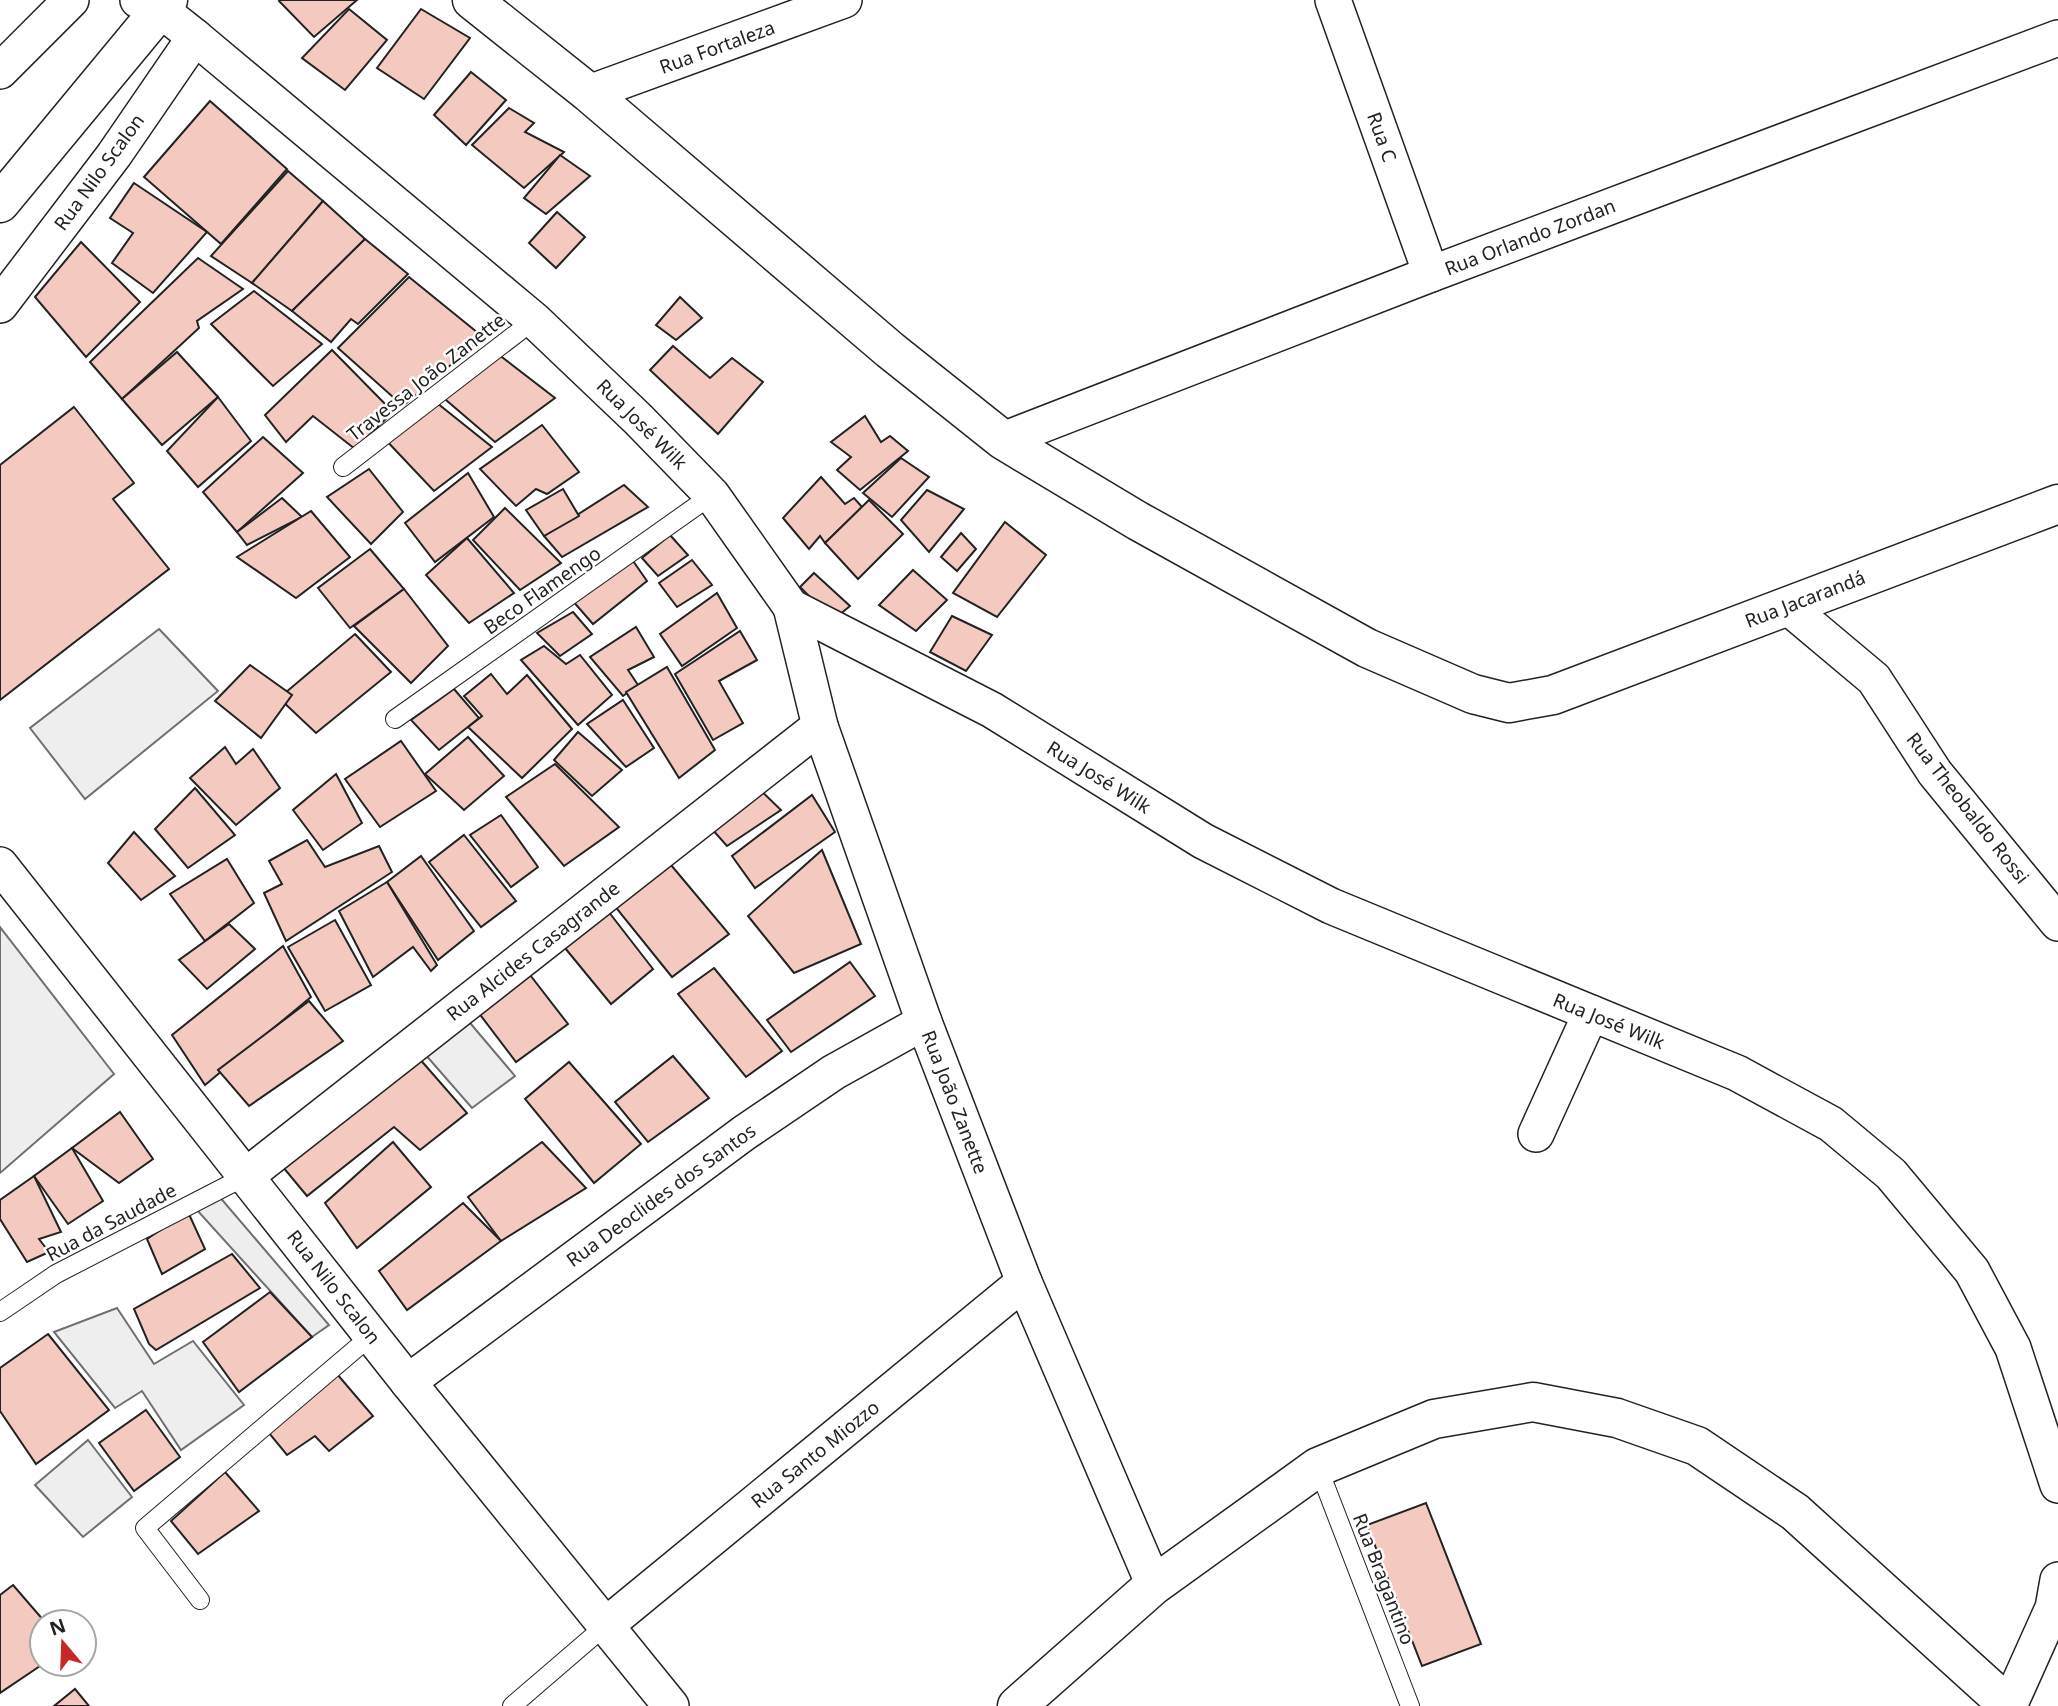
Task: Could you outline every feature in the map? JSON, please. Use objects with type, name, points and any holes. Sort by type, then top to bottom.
[{"type":"street","points":[[0,71],[71,0]]},
{"type":"street","name":"Rua Jacarandá","points":[[472,0],[589,93],[880,341],[1003,440],[1138,521],[1367,648],[1474,695],[1509,703],[1552,695],[2058,505]]},
{"type":"street","name":"Rua Fortaleza","points":[[589,93],[844,0]]},
{"type":"street","name":"Rua C","points":[[1333,0],[1431,274]]},
{"type":"street","points":[[0,203],[80,104],[156,3]]},
{"type":"street","name":"Rua José Wilk","points":[[156,3],[534,320],[638,419],[712,495],[791,607],[992,710],[1203,841],[1331,906],[1737,1073],[1831,1124],[1891,1174],[1972,1271],[2013,1348],[2058,1485]]},
{"type":"street","name":"Rua Nilo Scalon","points":[[0,305],[114,155],[195,37]]},
{"type":"street","name":"Rua Orlando Zordan","points":[[1003,440],[1431,274],[2058,38]]},
{"type":"street","name":"Rua Theobaldo Rossi","points":[[1787,606],[1874,679],[1936,773],[2058,923]]},
{"type":"street","name":"Rua João Zanette","points":[[791,607],[820,726],[924,1021],[1024,1282],[1154,1585]]},
{"type":"street","name":"Rua Alcides Casagrande","points":[[246,1176],[820,726]]},
{"type":"street","name":"Rua Nilo Scalon","points":[[0,865],[408,1382],[671,1706]]},
{"type":"street","points":[[1536,1134],[1591,1013]]},
{"type":"street","name":"Rua Deoclides dos Santos","points":[[408,1382],[744,1133],[834,1072],[924,1021]]},
{"type":"street","name":"Rua Santo Miozzo","points":[[605,1626],[1024,1282]]},
{"type":"street","points":[[1017,1706],[1154,1585],[1318,1467],[1434,1419],[1533,1402],[1618,1418],[1697,1446],[1795,1511],[2009,1706],[2053,1608],[2058,1580]]},
{"type":"lane","name":"Travessa João Zanette","points":[[344,467],[534,320]]},
{"type":"lane","name":"Beco Flamengo","points":[[395,719],[712,495]]},
{"type":"lane","name":"Rua da Saudade","points":[[0,1312],[56,1274],[246,1176]]},
{"type":"lane","points":[[200,1600],[145,1528],[372,1335]]},
{"type":"lane","name":"Rua Bragantino","points":[[1318,1467],[1410,1706]]},
{"type":"lane","points":[[512,1706],[605,1626]]},
{"type":"shaded area","points":[[159,629],[218,691],[85,799],[30,728]]},
{"type":"shaded area","points":[[0,927],[114,1074],[0,1173]]},
{"type":"shaded area","points":[[465,1017],[515,1076],[472,1108],[424,1053]]},
{"type":"shaded area","points":[[218,1195],[329,1325],[312,1337],[196,1209]]},
{"type":"shaded area","points":[[117,1308],[154,1364],[193,1341],[244,1405],[181,1450],[142,1391],[115,1408],[54,1332]]},
{"type":"shaded area","points":[[88,1440],[132,1497],[83,1537],[35,1485]]},
{"type":"building","points":[[280,0],[357,0],[314,37],[279,1]]},
{"type":"building","points":[[349,9],[387,40],[345,90],[302,58]]},
{"type":"building","points":[[421,9],[470,38],[424,99],[377,68]]},
{"type":"building","points":[[471,72],[506,100],[466,145],[434,115]]},
{"type":"building","points":[[210,101],[287,169],[221,244],[144,177]]},
{"type":"building","points":[[509,108],[534,123],[525,132],[564,152],[524,188],[472,145]]},
{"type":"building","points":[[560,155],[590,176],[546,214],[524,198]]},
{"type":"building","points":[[288,171],[323,201],[252,283],[211,256]]},
{"type":"building","points":[[134,183],[207,232],[153,293],[112,263],[133,233],[110,218]]},
{"type":"building","points":[[323,201],[365,239],[292,311],[252,283]]},
{"type":"building","points":[[557,212],[585,237],[556,268],[529,243]]},
{"type":"building","points":[[365,239],[408,274],[358,324],[351,319],[331,342],[292,311]]},
{"type":"building","points":[[81,242],[140,302],[86,357],[35,297]]},
{"type":"building","points":[[198,258],[243,289],[197,321],[199,328],[122,399],[90,362]]},
{"type":"building","points":[[409,277],[483,337],[403,406],[338,348]]},
{"type":"building","points":[[254,291],[322,344],[273,386],[211,324]]},
{"type":"building","points":[[680,297],[702,318],[676,340],[656,325]]},
{"type":"building","points":[[673,346],[710,378],[732,358],[763,382],[718,434],[650,370]]},
{"type":"building","points":[[332,350],[393,412],[355,449],[313,416],[286,442],[265,415]]},
{"type":"building","points":[[494,351],[555,398],[495,442],[439,394]]},
{"type":"building","points":[[177,352],[218,397],[162,445],[122,399]]},
{"type":"building","points":[[218,397],[251,441],[198,487],[167,451]]},
{"type":"building","points":[[432,399],[492,447],[434,491],[383,437]]},
{"type":"building","points":[[74,407],[134,483],[113,499],[169,569],[0,700],[0,465]]},
{"type":"building","points":[[865,416],[881,442],[890,436],[908,451],[860,490],[837,470],[851,457],[831,442]]},
{"type":"building","points":[[542,425],[579,472],[547,494],[536,489],[516,506],[480,469]]},
{"type":"building","points":[[263,437],[303,473],[237,532],[203,492]]},
{"type":"building","points":[[901,458],[929,477],[892,517],[863,493]]},
{"type":"building","points":[[369,469],[403,512],[371,544],[327,497]]},
{"type":"building","points":[[468,473],[494,517],[435,562],[405,523]]},
{"type":"building","points":[[821,477],[845,504],[854,498],[862,507],[825,543],[820,536],[809,549],[783,518]]},
{"type":"building","points":[[624,485],[648,507],[562,557],[544,536]]},
{"type":"building","points":[[563,489],[579,516],[544,536],[526,510]]},
{"type":"building","points":[[927,490],[964,509],[929,552],[901,520]]},
{"type":"building","points":[[282,498],[302,517],[247,545],[237,532]]},
{"type":"building","points":[[869,500],[903,534],[858,579],[825,543]]},
{"type":"building","points":[[505,508],[561,563],[520,590],[473,540]]},
{"type":"building","points":[[311,511],[350,557],[296,598],[237,557]]},
{"type":"building","points":[[1005,522],[1046,555],[997,617],[953,593]]},
{"type":"building","points":[[961,533],[976,549],[957,571],[941,557]]},
{"type":"building","points":[[670,535],[688,555],[658,576],[642,558]]},
{"type":"building","points":[[467,538],[514,593],[469,623],[426,575]]},
{"type":"building","points":[[370,549],[404,589],[350,628],[318,588]]},
{"type":"building","points":[[631,558],[647,581],[593,624],[571,599]]},
{"type":"building","points":[[692,560],[712,585],[677,607],[659,583]]},
{"type":"building","points":[[913,570],[947,600],[916,631],[879,605]]},
{"type":"building","points":[[814,573],[850,606],[833,620],[800,587]]},
{"type":"building","points":[[404,589],[448,646],[411,683],[354,626]]},
{"type":"building","points":[[717,593],[737,628],[682,666],[660,634]]},
{"type":"building","points":[[573,612],[592,634],[560,656],[537,633]]},
{"type":"building","points":[[952,616],[992,635],[966,671],[930,652]]},
{"type":"building","points":[[636,627],[654,657],[628,670],[638,685],[623,696],[590,657]]},
{"type":"building","points":[[740,631],[757,660],[719,681],[743,723],[713,740],[675,674]]},
{"type":"building","points":[[355,634],[391,672],[316,733],[279,698]]},
{"type":"building","points":[[544,646],[566,664],[580,655],[612,695],[578,725],[521,660]]},
{"type":"building","points":[[250,665],[292,695],[261,738],[215,701]]},
{"type":"building","points":[[667,667],[715,750],[679,778],[626,692]]},
{"type":"building","points":[[491,674],[507,694],[527,675],[572,729],[522,778],[468,727],[482,716],[464,696]]},
{"type":"building","points":[[454,689],[479,718],[439,750],[411,720]]},
{"type":"building","points":[[623,700],[654,748],[626,767],[587,724]]},
{"type":"building","points":[[578,732],[622,770],[592,796],[554,760]]},
{"type":"building","points":[[468,737],[504,776],[464,810],[425,774]]},
{"type":"building","points":[[401,741],[436,791],[380,827],[345,779]]},
{"type":"building","points":[[225,747],[236,764],[253,749],[280,788],[236,825],[190,778]]},
{"type":"building","points":[[555,764],[619,827],[564,866],[506,797]]},
{"type":"building","points":[[336,774],[362,823],[323,850],[293,810]]},
{"type":"building","points":[[755,785],[781,810],[727,846],[702,818]]},
{"type":"building","points":[[195,788],[235,835],[188,868],[155,829]]},
{"type":"building","points":[[812,795],[835,832],[755,888],[732,856]]},
{"type":"building","points":[[501,815],[538,867],[511,887],[470,835]]},
{"type":"building","points":[[134,832],[175,876],[141,900],[108,863]]},
{"type":"building","points":[[464,835],[516,901],[481,927],[429,862]]},
{"type":"building","points":[[307,840],[325,867],[379,846],[392,872],[286,941],[264,893],[282,884],[269,861]]},
{"type":"building","points":[[822,850],[861,944],[794,973],[748,916]]},
{"type":"building","points":[[421,856],[474,931],[438,960],[387,882]]},
{"type":"building","points":[[227,859],[254,903],[205,941],[170,894]]},
{"type":"building","points":[[666,859],[729,934],[672,977],[613,904]]},
{"type":"building","points":[[387,882],[437,965],[431,971],[413,947],[373,977],[339,911]]},
{"type":"building","points":[[608,911],[653,969],[611,1004],[565,948]]},
{"type":"building","points":[[335,920],[371,985],[325,1011],[288,947]]},
{"type":"building","points":[[229,924],[255,949],[207,989],[179,960]]},
{"type":"building","points":[[283,946],[311,997],[205,1085],[172,1035]]},
{"type":"building","points":[[850,962],[875,996],[791,1052],[767,1020]]},
{"type":"building","points":[[714,968],[782,1051],[746,1077],[678,994]]},
{"type":"building","points":[[527,971],[568,1024],[516,1062],[475,1008]]},
{"type":"building","points":[[309,1001],[343,1041],[249,1106],[218,1070]]},
{"type":"building","points":[[673,1056],[709,1098],[648,1142],[615,1102]]},
{"type":"building","points":[[418,1057],[467,1113],[420,1150],[394,1127],[307,1196],[282,1166]]},
{"type":"building","points":[[569,1062],[641,1144],[594,1183],[525,1099]]},
{"type":"building","points":[[120,1112],[153,1159],[119,1183],[72,1148]]},
{"type":"building","points":[[393,1142],[431,1187],[357,1248],[325,1203]]},
{"type":"building","points":[[542,1142],[586,1188],[501,1241],[468,1197]]},
{"type":"building","points":[[72,1148],[103,1201],[68,1224],[34,1176]]},
{"type":"building","points":[[34,1176],[61,1232],[39,1239],[49,1252],[27,1262],[0,1219],[0,1200]]},
{"type":"building","points":[[463,1203],[501,1241],[407,1310],[379,1271]]},
{"type":"building","points":[[188,1212],[205,1249],[162,1274],[147,1239]]},
{"type":"building","points":[[232,1254],[260,1288],[156,1350],[149,1344],[134,1309]]},
{"type":"building","points":[[270,1292],[312,1337],[239,1392],[203,1342]]},
{"type":"building","points":[[48,1334],[109,1410],[36,1464],[0,1411],[0,1368]]},
{"type":"building","points":[[337,1374],[373,1416],[329,1451],[315,1436],[287,1455],[264,1427]]},
{"type":"building","points":[[146,1410],[180,1457],[134,1491],[99,1443]]},
{"type":"building","points":[[225,1472],[259,1511],[198,1554],[171,1521]]},
{"type":"building","points":[[1426,1503],[1481,1644],[1422,1666],[1367,1525]]},
{"type":"building","points":[[13,1585],[33,1608],[28,1608],[28,1674],[0,1693],[0,1595]]},
{"type":"building","points":[[75,1689],[89,1706],[54,1706]]}]
